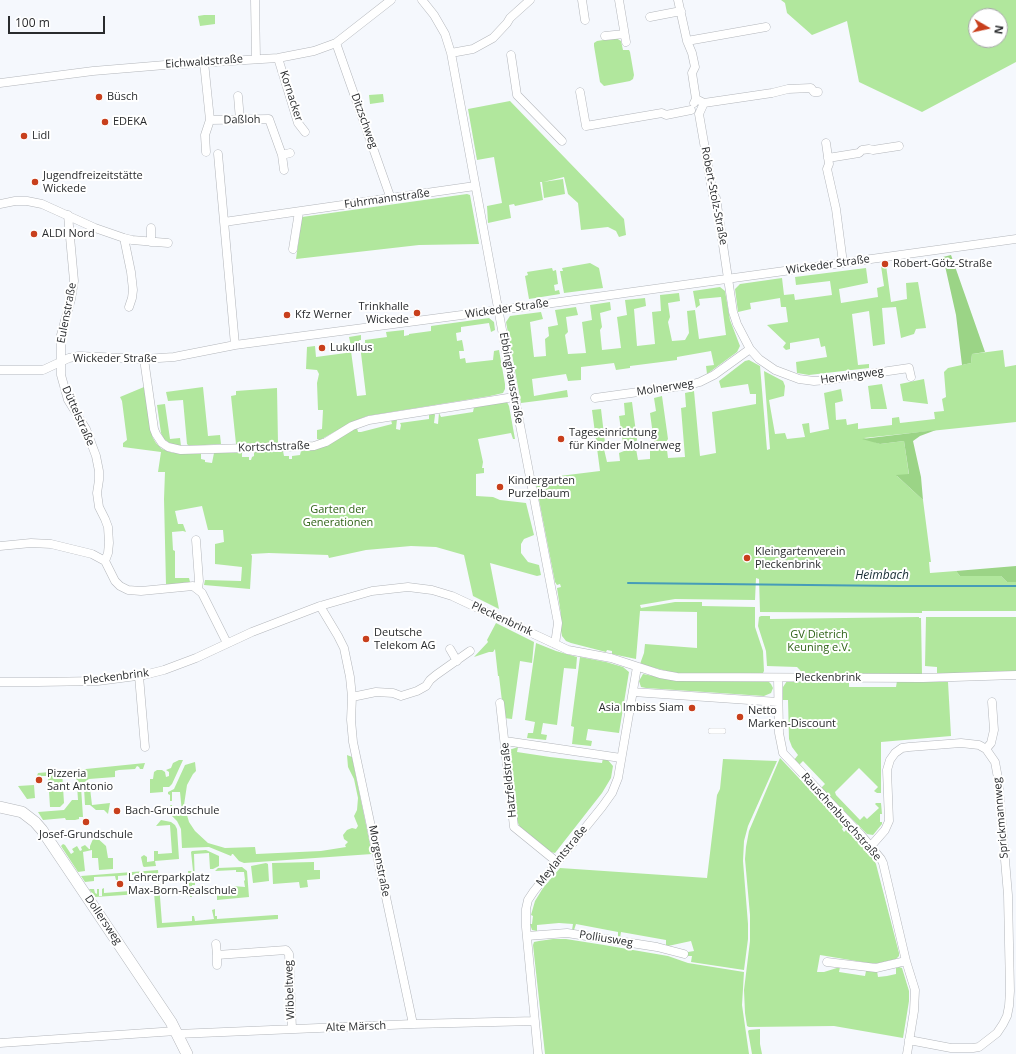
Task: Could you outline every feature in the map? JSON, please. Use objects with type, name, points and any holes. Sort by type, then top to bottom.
[{"type":"main road","name":"Dollersweg","points":[[0,807],[22,812],[35,822],[42,830],[150,991],[177,1033],[187,1054]]},
{"type":"street","points":[[255,0],[256,59]]},
{"type":"street","name":"Eichwaldstraße","points":[[0,83],[93,71],[278,58],[314,51],[336,43],[391,0]]},
{"type":"street","name":"Ebbinghausstraße","points":[[422,0],[434,15],[445,34],[451,53],[514,397],[558,623],[555,644]]},
{"type":"street","points":[[451,53],[473,49],[493,38],[510,18],[530,0]]},
{"type":"street","points":[[582,0],[585,20]]},
{"type":"street","points":[[605,36],[625,38],[618,0]]},
{"type":"street","points":[[678,0],[687,41],[692,53],[695,67],[692,73],[696,99],[691,110]]},
{"type":"street","points":[[650,17],[681,11]]},
{"type":"street","points":[[687,41],[766,26]]},
{"type":"street","name":"Ditzschweg","points":[[336,43],[391,199]]},
{"type":"street","points":[[511,55],[517,95],[562,141]]},
{"type":"street","name":"Kornacker","points":[[278,58],[298,123],[305,132]]},
{"type":"street","name":"Daßloh","points":[[204,62],[210,120],[205,135],[206,152]]},
{"type":"street","points":[[696,99],[704,103],[772,93],[788,89],[811,88],[814,92],[818,92]]},
{"type":"street","points":[[580,92],[586,126],[662,113],[666,115],[691,110],[699,114],[704,103]]},
{"type":"street","points":[[238,96],[240,120]]},
{"type":"street","name":"Robert-Stolz-Straße","points":[[699,114],[713,195],[716,198],[728,278]]},
{"type":"street","name":"Daßloh","points":[[210,120],[269,119],[286,154],[284,170]]},
{"type":"street","points":[[826,143],[829,164],[827,169],[836,209],[837,228],[843,263]]},
{"type":"street","points":[[828,158],[859,153],[862,150],[899,146]]},
{"type":"street","points":[[218,154],[235,345]]},
{"type":"street","name":"Fuhrmannstraße","points":[[224,222],[475,186]]},
{"type":"street","points":[[0,204],[15,201],[27,201],[42,204],[95,228],[124,238],[168,243]]},
{"type":"street","points":[[292,249],[299,212]]},
{"type":"street","name":"Eulenstraße","points":[[60,363],[61,335],[72,299],[74,282],[68,215]]},
{"type":"street","points":[[151,228],[151,242]]},
{"type":"street","points":[[124,238],[131,272],[132,298],[130,307]]},
{"type":"street","name":"Wickeder Straße","points":[[0,370],[37,371],[60,363],[69,358],[79,356],[144,359],[174,357],[235,345],[843,263],[1016,238]]},
{"type":"street","name":"Herwingweg","points":[[728,278],[736,324],[750,349],[759,359],[775,370],[799,379],[814,381],[909,368],[911,377]]},
{"type":"street","name":"Molnerweg","points":[[595,398],[689,385],[700,382],[714,376],[750,349]]},
{"type":"street","name":"Kortschstraße","points":[[144,359],[156,434],[162,443],[168,447],[181,450],[314,446],[326,442],[352,426],[369,420],[514,397]]},
{"type":"street","name":"Düttelstraße","points":[[60,363],[61,375],[68,400],[86,429],[97,464],[99,480],[97,493],[99,507],[108,527],[109,543],[105,561]]},
{"type":"street","points":[[196,540],[199,581],[198,589]]},
{"type":"street","points":[[0,546],[31,543],[51,544],[92,554],[105,561],[115,582],[128,590],[141,591],[193,586],[202,593],[227,643]]},
{"type":"street","name":"Pleckenbrink","points":[[0,682],[98,681],[139,676],[170,668],[196,658],[252,632],[320,606],[372,591],[390,588],[420,588],[439,592],[464,601],[568,650],[604,656],[660,674],[677,677],[928,678],[1016,675]]},
{"type":"street","name":"Morgenstraße","points":[[320,606],[344,648],[348,663],[352,697],[351,720],[353,742],[413,1024]]},
{"type":"street","points":[[450,649],[457,660]]},
{"type":"street","points":[[352,697],[374,692],[393,693],[401,696],[412,692],[426,686],[430,680],[470,652]]},
{"type":"street","name":"Meylantstraße","points":[[538,1054],[525,918],[528,900],[612,793],[618,778],[622,758],[637,667]]},
{"type":"street","points":[[139,676],[145,748]]},
{"type":"street","name":"Rauschenbuschstraße","points":[[778,678],[779,734],[783,753],[870,846],[881,859],[886,872],[906,961],[915,990],[907,1054]]},
{"type":"street","points":[[634,692],[778,702]]},
{"type":"street","points":[[870,846],[885,830],[889,821],[887,770],[890,760],[895,753],[902,748],[960,743],[979,745],[986,750],[991,743],[994,730],[992,702]]},
{"type":"street","name":"Hatzfeldstraße","points":[[500,703],[514,827],[557,862]]},
{"type":"street","points":[[711,731],[723,731]]},
{"type":"street","points":[[505,741],[622,758]]},
{"type":"street","name":"Sprickmannweg","points":[[909,1040],[929,1045],[959,1049],[973,1048],[981,1050],[997,1033],[1003,1024],[1009,1006],[1008,895],[998,778],[994,762],[986,750]]},
{"type":"street","name":"Polliusweg","points":[[527,936],[567,933],[657,947],[684,954]]},
{"type":"street","points":[[216,944],[217,965]]},
{"type":"street","name":"Wibbeltweg","points":[[217,955],[286,950],[289,954],[292,1029]]},
{"type":"street","points":[[827,962],[876,968],[906,961]]},
{"type":"street","name":"Alte Märsch","points":[[0,1043],[76,1037],[413,1024],[535,1021]]},
{"type":"green space","points":[[781,0],[1016,0],[1016,62],[922,112],[859,82],[847,21],[812,35],[787,13],[785,3]]},
{"type":"green space","points":[[215,15],[215,24],[200,26],[198,16]]},
{"type":"green space","points":[[616,38],[621,41],[623,50],[629,50],[630,52],[634,75],[633,79],[630,81],[604,86],[600,82],[594,43],[597,41]]},
{"type":"green space","points":[[383,94],[384,102],[370,104],[369,95]]},
{"type":"green space","points":[[510,101],[624,219],[626,235],[619,237],[616,231],[608,227],[581,230],[578,203],[568,194],[564,177],[543,182],[563,179],[565,194],[544,198],[542,182],[540,182],[543,200],[515,206],[514,204],[509,205],[511,218],[488,223],[487,206],[502,203],[494,157],[477,160],[468,109]]},
{"type":"green space","points":[[467,194],[470,195],[479,244],[419,245],[296,259],[302,217]]},
{"type":"green space","points":[[951,255],[985,352],[972,354],[971,363],[962,365],[956,315],[943,257]]},
{"type":"green space","points":[[590,263],[599,268],[603,288],[564,293],[560,271],[563,271],[562,268]]},
{"type":"green space","points":[[886,265],[891,302],[907,299],[906,283],[918,282],[926,328],[916,329],[914,334],[901,338],[896,307],[882,308],[885,344],[873,346],[869,311],[852,314],[858,365],[869,364],[869,368],[809,375],[797,373],[796,362],[827,357],[825,346],[821,347],[819,338],[790,343],[790,349],[786,350],[783,347],[786,343],[767,325],[788,322],[786,307],[781,307],[780,298],[750,303],[751,309],[738,312],[735,289],[740,284],[782,278],[784,295],[794,294],[795,300],[832,295],[830,281],[796,285],[795,277],[866,268],[868,283],[839,289],[841,303],[878,297],[877,288],[884,286],[881,266]]},
{"type":"green space","points":[[552,268],[553,271],[556,270],[558,284],[554,285],[555,291],[559,290],[560,294],[529,299],[525,276],[528,275],[527,272]]},
{"type":"green space","points":[[720,287],[725,291],[730,320],[740,346],[737,352],[707,374],[706,366],[714,365],[711,351],[677,357],[677,360],[630,366],[630,368],[616,370],[614,363],[581,367],[581,380],[568,381],[566,374],[532,379],[534,396],[567,390],[568,397],[521,403],[506,322],[510,316],[541,312],[543,319],[530,322],[534,357],[546,356],[545,339],[549,336],[548,327],[558,325],[555,310],[576,307],[578,315],[566,317],[568,332],[565,335],[568,354],[586,353],[582,322],[592,320],[590,305],[610,302],[611,310],[600,313],[602,327],[600,330],[602,350],[621,348],[617,317],[627,315],[625,300],[645,298],[646,306],[634,309],[637,346],[655,344],[652,312],[661,311],[660,295],[679,293],[680,301],[668,303],[670,317],[668,322],[672,341],[685,340],[689,333],[687,311],[695,310],[699,339],[726,335],[721,297],[699,299],[700,305],[696,308],[693,291]]},
{"type":"green space","points":[[489,318],[494,322],[495,330],[491,332],[489,323],[461,327],[461,332],[456,333],[457,341],[462,340],[464,351],[459,351],[460,359],[465,358],[466,363],[493,360],[494,351],[499,350],[505,384],[503,393],[367,416],[352,422],[320,440],[317,439],[317,430],[322,429],[323,410],[318,410],[317,383],[319,374],[317,370],[306,369],[307,347],[315,346],[316,357],[351,351],[357,396],[366,395],[360,345],[351,346],[349,337],[361,335],[361,340],[359,340],[360,344],[365,343],[365,340],[387,337],[386,332],[404,330],[404,336],[431,331],[431,326]]},
{"type":"green space","points":[[1003,350],[1005,367],[1016,365],[1016,422],[864,438],[880,444],[904,441],[909,475],[897,476],[923,500],[931,562],[929,562],[930,573],[956,571],[960,576],[1001,576],[1007,582],[1016,582],[1016,611],[922,611],[922,613],[760,612],[759,579],[756,578],[755,600],[675,599],[640,605],[641,608],[675,602],[702,602],[702,606],[755,607],[755,627],[763,651],[763,673],[678,674],[640,664],[644,653],[645,644],[697,648],[697,612],[640,611],[636,659],[612,654],[612,651],[607,650],[606,652],[571,643],[566,641],[562,636],[557,588],[561,587],[560,584],[557,585],[555,582],[535,479],[600,471],[592,410],[601,409],[605,443],[603,445],[607,462],[620,461],[619,453],[624,451],[619,416],[625,415],[624,403],[632,402],[637,440],[635,443],[638,460],[650,459],[650,451],[655,450],[650,413],[656,411],[654,398],[662,396],[668,439],[666,442],[668,458],[685,457],[681,408],[686,407],[685,393],[694,391],[700,456],[716,453],[712,412],[756,404],[756,394],[750,394],[748,384],[721,388],[719,381],[745,361],[749,360],[760,366],[767,450],[770,449],[764,371],[783,381],[785,386],[784,396],[769,400],[775,434],[785,433],[787,439],[805,437],[802,424],[809,423],[810,433],[829,429],[824,393],[841,389],[843,401],[835,403],[836,420],[846,419],[847,425],[858,423],[858,429],[892,425],[892,418],[899,417],[900,423],[935,419],[934,412],[944,411],[942,399],[946,397],[944,372],[948,368],[971,363],[972,354]]},
{"type":"green space","points":[[924,379],[928,404],[903,401],[900,384]]},
{"type":"green space","points":[[882,384],[887,409],[871,409],[868,386]]},
{"type":"green space","name":"Garten der Generationen","points":[[144,387],[150,427],[156,443],[162,449],[173,453],[201,453],[201,459],[205,460],[205,462],[212,463],[214,453],[242,452],[242,457],[249,457],[249,460],[251,460],[254,456],[254,452],[283,451],[284,456],[289,456],[289,459],[292,459],[292,456],[300,455],[301,451],[315,450],[357,428],[358,432],[361,432],[392,424],[391,420],[397,419],[396,429],[400,430],[400,423],[429,419],[429,414],[434,413],[434,423],[438,424],[439,413],[441,417],[473,412],[474,407],[507,402],[515,439],[513,439],[511,433],[478,439],[484,473],[476,474],[476,496],[493,497],[500,500],[526,503],[534,535],[524,539],[521,544],[521,553],[528,562],[539,565],[541,575],[537,576],[490,563],[499,609],[473,596],[464,555],[436,547],[411,546],[366,550],[329,558],[328,555],[269,553],[251,554],[250,589],[204,585],[205,580],[241,581],[242,567],[215,564],[215,544],[224,542],[223,530],[208,530],[202,506],[175,511],[178,524],[183,524],[186,532],[172,532],[173,550],[175,551],[175,578],[189,578],[190,582],[166,585],[164,499],[165,472],[158,472],[161,452],[123,447],[123,443],[127,440],[122,401],[120,397]]},
{"type":"green space","points":[[203,387],[208,436],[220,435],[221,444],[189,446],[187,444],[183,400],[168,401],[166,392]]},
{"type":"green space","points":[[277,388],[278,443],[236,444],[231,396],[236,395],[236,391]]},
{"type":"green space","points":[[165,404],[170,439],[180,438],[181,446],[171,444],[164,439],[161,433],[157,405]]},
{"type":"green space","points":[[936,430],[920,436],[913,441],[921,477],[923,500],[896,475],[909,474],[904,441],[880,444],[862,439]]},
{"type":"green space","points":[[1016,566],[1016,582],[1007,582],[1001,576],[960,576],[956,571]]},
{"type":"green space","name":"GV Dietrich Keuning e.V.","points":[[770,616],[770,619],[919,617],[921,618],[922,674],[803,675],[797,667],[767,666],[766,651],[758,626],[759,617]]},
{"type":"green space","points":[[926,617],[1016,617],[1016,674],[937,676],[937,667],[925,666]]},
{"type":"green space","points":[[496,623],[534,642],[532,663],[520,661],[512,719],[504,718],[495,649],[493,652],[474,657],[488,642],[487,640]]},
{"type":"green space","points":[[536,643],[577,657],[576,669],[564,668],[557,725],[543,723],[541,734],[547,735],[546,740],[527,738],[528,733],[533,733],[535,722],[525,720]]},
{"type":"green space","points":[[580,657],[623,667],[629,672],[619,733],[588,729],[586,740],[592,741],[591,746],[572,744],[574,727],[571,726]]},
{"type":"green space","points":[[643,674],[673,680],[767,680],[773,688],[771,693],[764,696],[646,688],[641,687],[639,681]]},
{"type":"green space","points":[[787,681],[849,681],[849,687],[896,687],[897,681],[948,682],[951,736],[881,742],[881,793],[874,791],[878,787],[859,768],[835,792],[836,795],[860,820],[864,816],[867,819],[879,808],[875,804],[881,803],[882,814],[880,814],[880,822],[882,822],[882,824],[873,835],[867,834],[821,788],[825,784],[803,761],[799,765],[794,760],[798,755],[792,747],[789,739],[788,700],[782,700],[783,687]]},
{"type":"green space","points":[[518,747],[517,752],[550,757],[602,763],[603,758],[607,759],[613,766],[611,778],[602,793],[555,853],[551,852],[520,827],[516,819],[508,752],[509,750]]},
{"type":"green space","points":[[347,755],[352,757],[372,854],[244,863],[239,861],[233,854],[231,856],[209,847],[182,848],[181,829],[177,821],[171,815],[172,808],[170,805],[172,805],[173,813],[182,812],[180,792],[172,792],[172,801],[170,801],[170,795],[168,792],[174,789],[185,765],[195,762],[196,771],[187,785],[184,805],[189,822],[195,831],[208,843],[225,848],[255,847],[256,854],[321,851],[346,847],[345,845],[348,842],[344,839],[343,835],[347,830],[352,828],[356,829],[358,826],[354,816],[357,810],[358,798],[354,779],[348,767]]},
{"type":"green space","points":[[780,758],[844,826],[842,829],[844,832],[847,829],[873,858],[876,864],[899,953],[899,956],[896,959],[879,963],[868,963],[820,955],[817,972],[824,972],[840,967],[839,972],[865,976],[866,971],[877,971],[878,977],[896,974],[896,968],[902,968],[909,991],[909,1001],[903,1038],[834,1026],[747,1026],[744,990],[750,941],[750,915],[745,859],[746,847],[749,831]]},
{"type":"green space","points":[[723,759],[777,761],[748,826],[744,841],[743,861],[748,939],[744,970],[691,962],[692,956],[687,956],[688,952],[694,951],[691,941],[666,946],[666,940],[621,932],[620,938],[618,937],[618,932],[576,924],[574,930],[572,930],[573,924],[559,923],[537,925],[537,931],[532,930],[530,924],[532,924],[533,916],[531,915],[535,901],[543,888],[560,868],[707,878]]},
{"type":"green space","points":[[183,760],[172,784],[169,787],[163,787],[163,792],[150,793],[150,779],[153,779],[154,772],[157,770],[162,770],[165,772],[166,777],[169,776],[169,772],[166,770],[171,768],[173,763]]},
{"type":"green space","points":[[145,763],[143,769],[140,769],[137,766],[135,769],[119,770],[115,771],[115,777],[89,779],[83,783],[81,787],[83,817],[79,817],[79,819],[66,820],[65,818],[43,820],[38,812],[64,810],[72,800],[78,800],[76,770]]},
{"type":"green space","points":[[62,771],[64,803],[60,807],[50,807],[48,776],[37,776],[38,773]]},
{"type":"green space","points":[[95,782],[95,787],[90,788],[92,805],[110,803],[108,814],[104,810],[96,810],[90,805],[85,805],[84,788],[86,785]]},
{"type":"green space","points":[[34,785],[35,798],[27,799],[18,786]]},
{"type":"green space","points":[[161,820],[171,822],[177,829],[179,859],[155,861],[156,866],[144,867],[141,857],[144,855],[147,857],[147,862],[154,861],[154,851],[158,851],[158,854],[172,853],[170,825],[156,826]]},
{"type":"green space","points":[[95,836],[106,846],[108,858],[113,858],[113,869],[99,870],[98,858],[92,858],[92,850],[83,852],[85,871],[78,872],[61,846],[63,844],[65,845],[71,854],[74,852],[72,849],[77,846],[80,851],[82,850],[81,847],[85,845],[90,849],[93,837]]},
{"type":"green space","points":[[206,850],[219,856],[219,866],[210,869],[209,853],[194,854],[195,885],[192,885],[192,897],[190,897],[188,871],[193,871],[191,852]]},
{"type":"green space","points":[[314,862],[314,870],[320,870],[320,879],[307,880],[308,887],[300,888],[299,882],[273,884],[272,863]]},
{"type":"green space","points":[[266,863],[268,864],[269,881],[253,883],[251,866]]},
{"type":"green space","points":[[242,867],[247,871],[249,897],[217,900],[217,892],[233,891],[233,886],[245,887],[245,880],[244,872],[236,872],[236,870],[215,871],[218,868]]},
{"type":"green space","points":[[158,870],[159,882],[154,883],[153,877],[150,877],[149,874],[143,874],[143,879],[142,875],[132,875],[132,879],[130,879],[129,875],[118,876],[118,880],[116,880],[115,876],[94,877],[94,881],[85,882],[81,876]]},
{"type":"green space","points":[[154,884],[159,884],[162,923],[192,921],[192,916],[194,916],[195,921],[214,919],[212,910],[215,909],[215,916],[217,916],[217,919],[278,915],[278,919],[157,928],[154,893],[95,897],[89,889],[94,889],[95,893],[97,894],[97,889],[99,889],[99,896],[102,896],[102,889],[104,888],[104,893],[130,891],[130,887],[132,886],[133,891],[142,891],[142,886],[144,886],[145,890],[154,890]]},
{"type":"green space","points":[[553,939],[566,939],[668,956],[688,963],[744,972],[742,1005],[749,1054],[545,1054],[533,945],[534,942]]},
{"type":"green space","points":[[760,1029],[762,1054],[752,1054],[748,1031]]},
{"type":"waterway","name":"Heimbach","points":[[628,583],[1016,586]]},
{"type":"place","name":"Büsch","points":[[99,97]]},
{"type":"place","name":"EDEKA","points":[[105,122]]},
{"type":"place","name":"Lidl","points":[[24,136]]},
{"type":"place","name":"Jugendfreizeitstätte Wickede","points":[[35,182]]},
{"type":"place","name":"ALDI Nord","points":[[34,234]]},
{"type":"place","name":"Robert-Götz-Straße","points":[[885,264]]},
{"type":"place","name":"Trinkhalle Wickede","points":[[417,313]]},
{"type":"place","name":"Kfz Werner","points":[[287,315]]},
{"type":"place","name":"Lukullus","points":[[322,348]]},
{"type":"place","name":"Tageseinrichtung für Kinder Molnerweg","points":[[561,439]]},
{"type":"place","name":"Kindergarten Purzelbaum","points":[[500,487]]},
{"type":"place","name":"Kleingartenverein Pleckenbrink","points":[[747,558]]},
{"type":"place","name":"Deutsche Telekom AG","points":[[366,639]]},
{"type":"place","name":"Asia Imbiss Siam","points":[[692,708]]},
{"type":"place","name":"Netto Marken-Discount","points":[[740,717]]},
{"type":"place","name":"Pizzeria Sant Antonio","points":[[39,780]]},
{"type":"place","name":"Bach-Grundschule","points":[[117,811]]},
{"type":"place","name":"Josef-Grundschule","points":[[86,822]]},
{"type":"place","name":"Lehrerparkplatz Max-Born-Realschule","points":[[120,884]]}]
